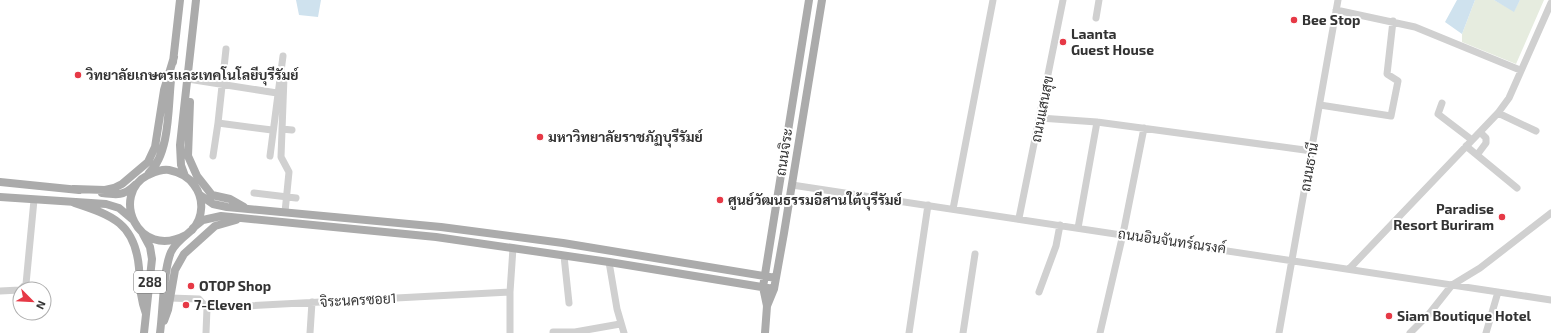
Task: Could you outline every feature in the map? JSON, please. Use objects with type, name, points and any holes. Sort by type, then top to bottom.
[{"type":"main road","points":[[133,220],[130,210],[134,190],[160,159],[164,142],[180,0]]},
{"type":"main road","points":[[185,176],[181,165],[180,145],[196,0]]},
{"type":"main road","name":"ถนนจิระ","points":[[765,333],[767,306],[763,287],[809,0]]},
{"type":"main road","name":"ถนนจิระ","points":[[767,306],[774,289],[776,278],[822,0]]},
{"type":"main road","points":[[74,189],[104,190],[114,188],[122,184],[148,162],[155,147],[164,90],[174,57]]},
{"type":"main road","points":[[188,80],[191,94],[188,156],[197,176],[212,195],[230,199],[247,209]]},
{"type":"main road","points":[[0,182],[120,195],[129,192],[143,179],[155,172],[165,170],[175,171],[185,176],[194,184],[200,195],[201,212],[194,228]]},
{"type":"main road","points":[[200,195],[213,204],[247,209],[434,226],[563,243],[776,278]]},
{"type":"main road","points":[[0,197],[106,204],[119,208],[133,220],[142,233],[150,238],[164,241],[178,240],[203,220],[210,217],[221,216],[436,237],[609,262],[774,289]]},
{"type":"main road","points":[[72,202],[115,218],[132,239],[137,251],[140,298],[146,314]]},
{"type":"main road","points":[[160,332],[168,310],[175,270],[184,254],[220,223],[244,218]]},
{"type":"main road","name":"288","points":[[142,233],[150,247],[152,259],[144,333]]},
{"type":"main road","name":"288","points":[[160,332],[168,264],[171,251],[186,235]]},
{"type":"street","points":[[954,209],[993,0]]},
{"type":"street","name":"ถนนแสนสุข","points":[[1019,218],[1063,0]]},
{"type":"street","points":[[1096,18],[1099,0]]},
{"type":"street","name":"ถนนธานี","points":[[1279,333],[1338,0]]},
{"type":"street","points":[[1349,269],[1498,113],[1509,98],[1520,70],[1551,3]]},
{"type":"street","points":[[1336,10],[1393,21],[1415,27],[1520,70]]},
{"type":"street","points":[[1320,106],[1391,116],[1398,81],[1387,74],[1393,21]]},
{"type":"street","points":[[213,156],[223,84],[226,49]]},
{"type":"street","points":[[270,156],[282,56]]},
{"type":"street","points":[[285,212],[289,172],[281,157],[284,77],[291,77]]},
{"type":"street","points":[[188,80],[277,93]]},
{"type":"street","points":[[1442,103],[1438,114],[1469,143],[1477,155],[1517,188]]},
{"type":"street","points":[[1498,113],[1536,131]]},
{"type":"street","points":[[1040,118],[1097,122],[1312,151]]},
{"type":"street","points":[[1078,228],[1097,122]]},
{"type":"street","points":[[218,123],[272,130]]},
{"type":"street","points":[[1100,333],[1123,234],[1144,128]]},
{"type":"street","points":[[282,129],[292,130]]},
{"type":"street","points":[[1477,155],[1486,143],[1486,138],[1480,132]]},
{"type":"street","name":"ถนนอินจันทร์ณรงค์","points":[[792,185],[1019,218],[1551,300]]},
{"type":"street","points":[[254,193],[296,198]]},
{"type":"street","points":[[26,281],[34,200]]},
{"type":"street","points":[[909,333],[928,205]]},
{"type":"street","points":[[1410,333],[1429,314],[1452,285],[1480,268],[1551,213]]},
{"type":"street","points":[[1039,292],[1056,246],[1060,225]]},
{"type":"street","points":[[510,333],[510,292],[513,248]]},
{"type":"street","points":[[963,333],[975,254]]},
{"type":"street","points":[[564,256],[569,303]]},
{"type":"street","points":[[609,262],[620,324],[624,333]]},
{"type":"street","points":[[0,291],[12,290]]},
{"type":"street","name":"จิระนครซอย1","points":[[207,308],[510,292]]},
{"type":"street","points":[[1486,333],[1498,292]]},
{"type":"street","points":[[170,298],[199,299],[207,308],[206,333]]},
{"type":"street","points":[[310,333],[312,302]]},
{"type":"street","points":[[553,332],[575,332],[620,324]]},
{"type":"shaded area","points":[[1475,0],[1494,0],[1514,11],[1520,0],[1544,0],[1516,64],[1462,42],[1462,34]]},
{"type":"water","points":[[296,0],[321,0],[318,17],[299,15]]},
{"type":"water","points":[[1457,0],[1475,0],[1462,34],[1445,22]]},
{"type":"water","points":[[1494,0],[1520,0],[1514,12]]},
{"type":"place","name":"Bee Stop","points":[[1294,20]]},
{"type":"place","name":"Laanta Guest House","points":[[1063,42]]},
{"type":"place","name":"วิทยาลัยเกษตรและเทคโนโลยีบุรีรัมย์","points":[[78,75]]},
{"type":"place","name":"มหาวิทยาลัยราชภัฏบุรีรัมย์","points":[[540,137]]},
{"type":"place","name":"ศูนย์วัฒนธรรมอีสานใต้บุรีรัมย์","points":[[720,200]]},
{"type":"place","name":"Paradise Resort Buriram","points":[[1502,217]]},
{"type":"place","name":"OTOP Shop","points":[[191,286]]},
{"type":"place","name":"7-Eleven","points":[[186,305]]},
{"type":"place","name":"Siam Boutique Hotel","points":[[1389,316]]}]
